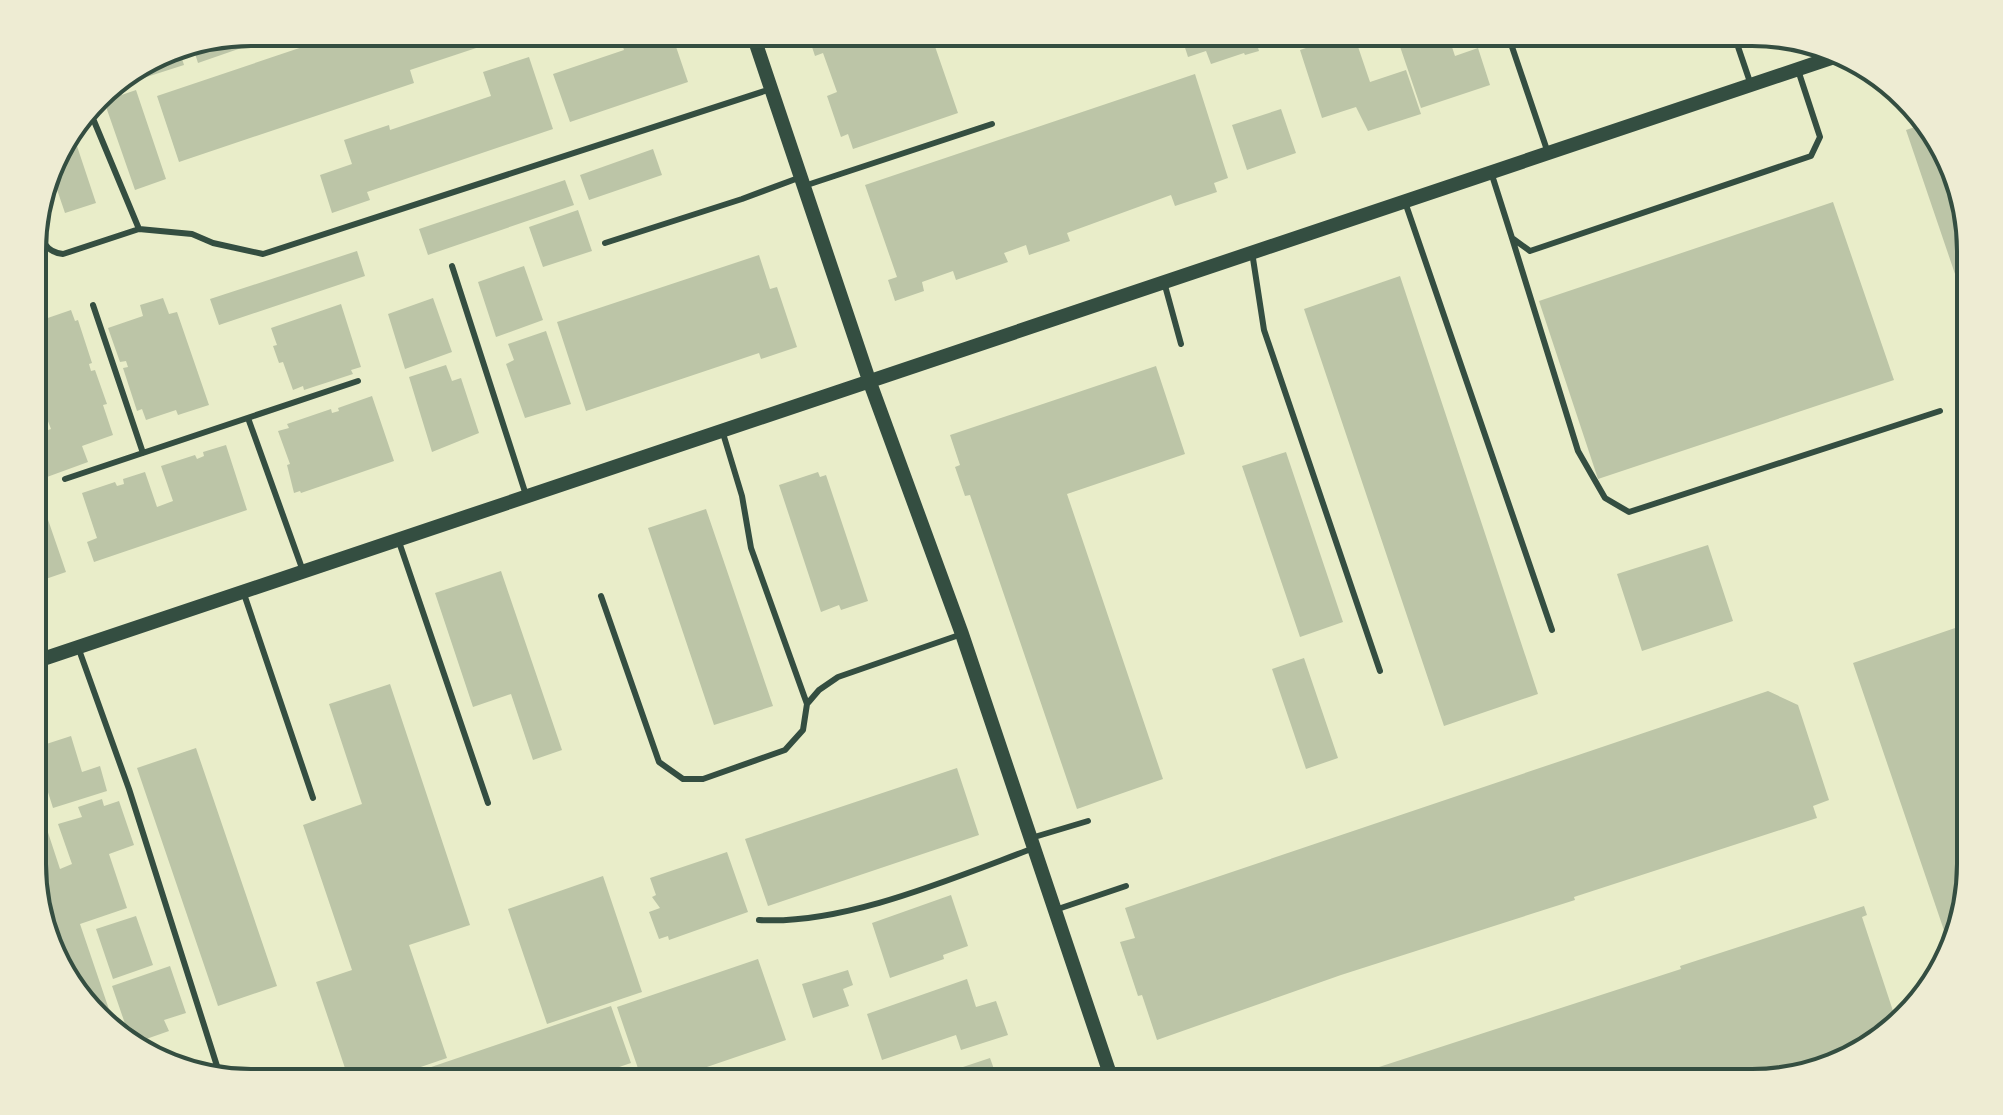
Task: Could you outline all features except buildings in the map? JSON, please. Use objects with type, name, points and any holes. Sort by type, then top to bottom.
[{"type":"street","points":[[757,46],[869,380],[962,634],[1108,1069]]},
{"type":"street","points":[[46,658],[1825,60]]},
{"type":"lane","points":[[1512,46],[1548,153]]},
{"type":"lane","points":[[1738,46],[1751,85]]},
{"type":"lane","points":[[1512,238],[1530,251],[1811,156],[1820,137],[1798,69]]},
{"type":"lane","points":[[46,248],[51,253],[63,254],[139,229],[192,234],[213,243],[263,254],[771,89]]},
{"type":"lane","points":[[94,121],[139,229]]},
{"type":"lane","points":[[605,243],[992,124]]},
{"type":"lane","points":[[1491,172],[1578,451],[1605,498],[1629,512],[1940,411]]},
{"type":"lane","points":[[1405,201],[1552,630]]},
{"type":"lane","points":[[1252,252],[1264,330],[1380,671]]},
{"type":"lane","points":[[452,266],[527,496]]},
{"type":"lane","points":[[1164,282],[1181,344]]},
{"type":"lane","points":[[93,305],[143,453]]},
{"type":"lane","points":[[65,479],[358,381]]},
{"type":"lane","points":[[248,418],[303,571]]},
{"type":"lane","points":[[601,596],[659,762],[683,779],[703,779],[785,750],[803,730],[807,704],[751,548],[742,496],[722,430]]},
{"type":"lane","points":[[398,539],[488,803]]},
{"type":"lane","points":[[243,591],[313,798]]},
{"type":"lane","points":[[807,704],[819,690],[838,677],[962,634]]},
{"type":"lane","points":[[78,647],[129,789],[217,1066]]},
{"type":"lane","points":[[759,920],[804,919],[872,903],[1088,821]]},
{"type":"lane","points":[[1055,910],[1126,886]]}]
